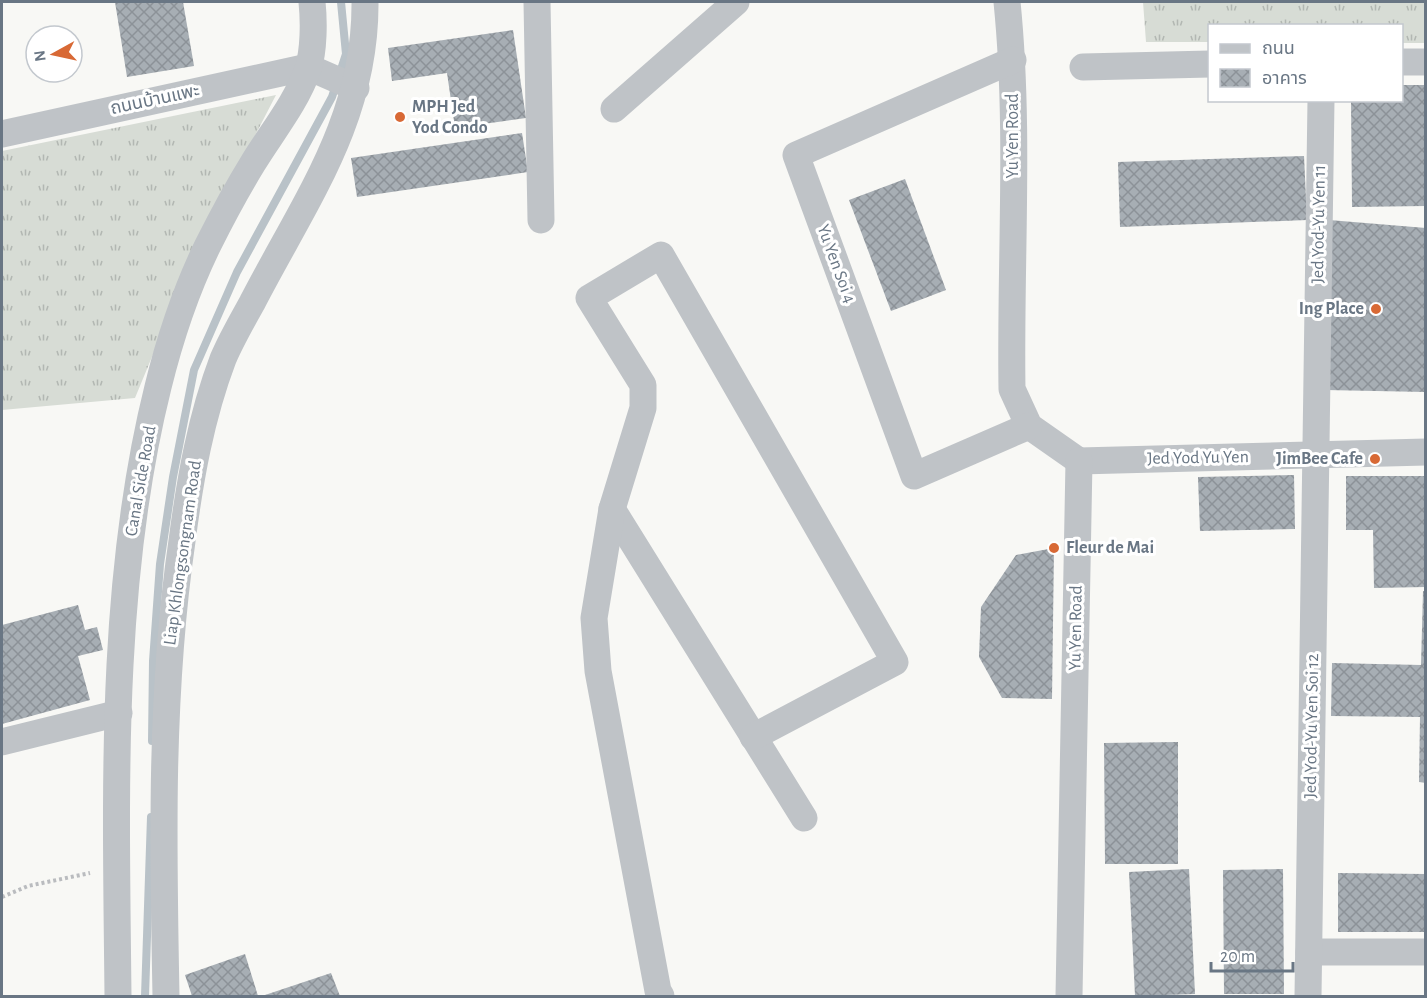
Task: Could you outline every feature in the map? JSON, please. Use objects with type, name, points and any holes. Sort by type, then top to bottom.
[{"type":"street","name":"Canal Side Road","points":[[118,996],[116,752],[132,518],[158,387],[180,309],[208,245],[253,164],[289,107],[308,67],[312,2]]},
{"type":"street","name":"Liap Khlongsongnam Road","points":[[166,996],[163,861],[165,726],[174,598],[192,470],[224,358],[335,148],[356,88],[365,30],[365,2]]},
{"type":"street","points":[[537,2],[541,220]]},
{"type":"street","points":[[614,110],[736,2]]},
{"type":"street","name":"Yu Yen Road","points":[[1008,2],[1013,60],[1012,389],[1029,426]]},
{"type":"street","name":"Yu Yen Soi 4","points":[[1013,60],[796,155],[914,476],[1029,426]]},
{"type":"street","points":[[1403,62],[1425,62]]},
{"type":"street","points":[[1083,67],[1208,64]]},
{"type":"street","points":[[308,67],[356,88]]},
{"type":"street","name":"ถนนบ้านแพะ","points":[[2,134],[308,67]]},
{"type":"street","name":"Jed Yod-Yu Yen 11","points":[[1316,455],[1321,102]]},
{"type":"street","points":[[654,995],[598,671],[594,618],[612,509],[643,408],[643,385],[589,298],[661,255],[895,662],[753,737]]},
{"type":"street","points":[[1029,426],[1078,460]]},
{"type":"street","name":"Jed Yod Yu Yen","points":[[1078,460],[1425,452]]},
{"type":"street","name":"Jed Yod-Yu Yen Soi 12","points":[[1308,996],[1316,455]]},
{"type":"street","name":"Yu Yen Road","points":[[1069,996],[1078,460]]},
{"type":"street","points":[[612,509],[804,818]]},
{"type":"street","points":[[2,742],[119,712]]},
{"type":"street","points":[[1309,952],[1425,952]]},
{"type":"path","points":[[2,897],[28,886],[66,880],[117,865]]},
{"type":"green space","points":[[1143,2],[1425,2],[1425,43],[1403,43],[1403,24],[1208,24],[1208,42],[1146,42]]},
{"type":"green space","points":[[276,95],[197,248],[135,398],[2,410],[2,151]]},
{"type":"building","points":[[115,2],[183,2],[194,66],[127,77]]},
{"type":"building","points":[[513,30],[526,118],[455,128],[447,73],[392,81],[388,48]]},
{"type":"building","points":[[1403,85],[1426,85],[1426,206],[1352,207],[1351,102],[1403,102]]},
{"type":"building","points":[[522,133],[528,172],[357,197],[351,158]]},
{"type":"building","points":[[1304,156],[1307,220],[1120,227],[1118,162]]},
{"type":"building","points":[[905,179],[946,290],[891,311],[849,200]]},
{"type":"building","name":"Ing Place","points":[[1329,220],[1426,228],[1426,392],[1325,390]]},
{"type":"building","points":[[1294,475],[1295,529],[1200,531],[1198,477]]},
{"type":"building","points":[[1346,476],[1426,476],[1426,587],[1374,588],[1373,530],[1346,530]]},
{"type":"building","points":[[1054,548],[1052,699],[1002,698],[979,657],[981,607],[1016,555]]},
{"type":"building","points":[[1423,591],[1426,591],[1426,783],[1419,782],[1420,717],[1331,716],[1332,663],[1421,665]]},
{"type":"building","points":[[78,605],[85,630],[97,627],[103,650],[78,656],[90,700],[2,724],[2,625]]},
{"type":"building","points":[[1178,742],[1178,864],[1105,864],[1104,743]]},
{"type":"building","points":[[1189,869],[1195,994],[1135,996],[1129,872]]},
{"type":"building","points":[[1283,869],[1284,994],[1224,994],[1223,870]]},
{"type":"building","points":[[1338,873],[1426,874],[1426,932],[1338,932]]},
{"type":"building","points":[[245,954],[258,996],[192,996],[185,975]]},
{"type":"building","points":[[331,973],[340,996],[262,996]]},
{"type":"waterway","points":[[152,741],[153,661],[160,564],[173,477],[194,370],[237,272],[332,97],[346,54],[341,2]]},
{"type":"waterway","points":[[145,996],[151,817]]},
{"type":"place","name":"MPH Jed Yod Condo","points":[[400,117]]},
{"type":"place","name":"Ing Place","points":[[1376,309]]},
{"type":"place","name":"JimBee Cafe","points":[[1375,459]]},
{"type":"place","name":"Fleur de Mai","points":[[1054,548]]}]
